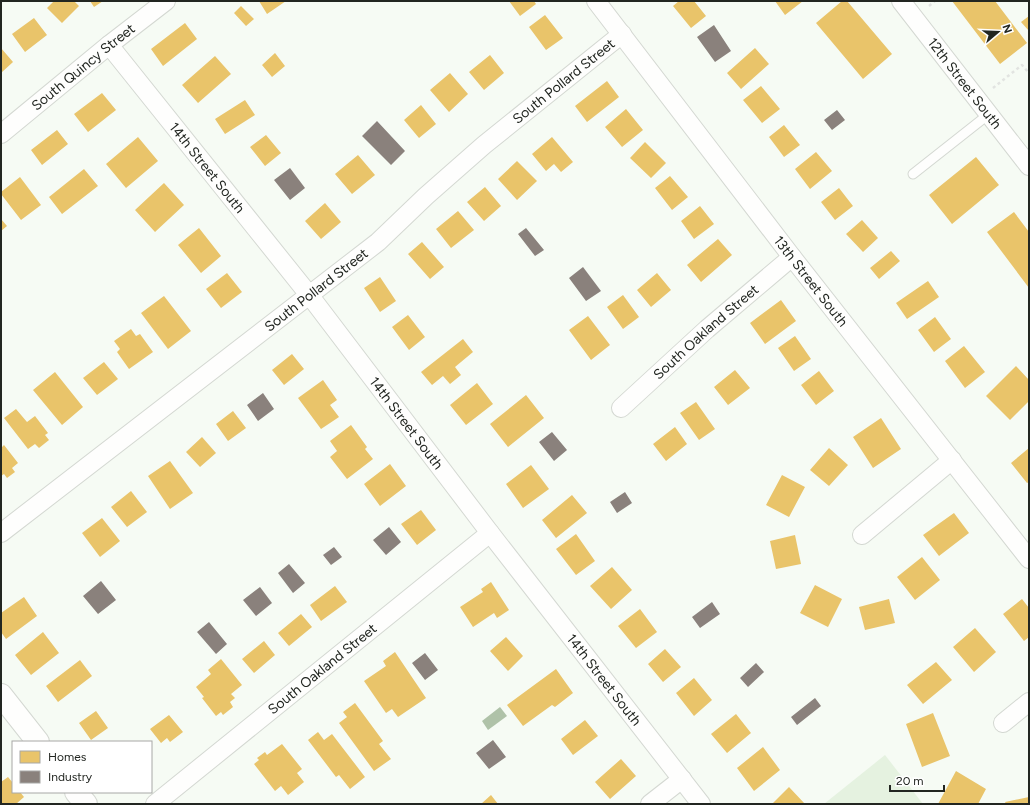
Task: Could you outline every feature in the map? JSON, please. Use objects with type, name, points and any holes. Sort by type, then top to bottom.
[{"type":"street","name":"South Quincy Street","points":[[1,134],[109,45],[166,1]]},
{"type":"street","name":"13th Street South","points":[[596,1],[792,257],[1029,559]]},
{"type":"street","name":"12th Street South","points":[[908,3],[1029,166]]},
{"type":"street","name":"South Pollard Street","points":[[1,533],[378,242],[426,196],[484,145],[622,34]]},
{"type":"street","name":"14th Street South","points":[[109,45],[310,296],[490,533],[700,804]]},
{"type":"street","name":"South Oakland Street","points":[[621,408],[708,329],[792,257]]},
{"type":"street","points":[[862,535],[952,460]]},
{"type":"street","name":"South Oakland Street","points":[[155,804],[490,533]]},
{"type":"street","points":[[1,695],[37,741]]},
{"type":"street","points":[[1003,723],[1029,702]]},
{"type":"street","points":[[650,804],[682,780]]},
{"type":"street","points":[[77,793],[86,804]]},
{"type":"lane","points":[[913,174],[989,114]]},
{"type":"path","points":[[929,6],[935,1]]},
{"type":"path","points":[[993,88],[1022,65],[1029,73]]},
{"type":"shaded area","points":[[500,707],[507,716],[488,730],[482,721]]},
{"type":"shaded area","points":[[885,755],[923,804],[824,804]]},
{"type":"building: Homes","points":[[54,1],[74,1],[79,6],[62,23],[47,8]]},
{"type":"building: Homes","points":[[90,1],[103,1],[94,7]]},
{"type":"building: Homes","points":[[259,1],[286,1],[267,14]]},
{"type":"building: Homes","points":[[509,1],[534,1],[536,4],[520,16]]},
{"type":"building: Homes","points":[[679,1],[694,1],[706,16],[691,28],[673,6]]},
{"type":"building: Homes","points":[[775,1],[803,1],[785,15]]},
{"type":"building: Homes","points":[[842,1],[847,1],[892,54],[863,79],[816,23]]},
{"type":"building: Homes","points":[[952,1],[995,1],[1027,43],[1000,64]]},
{"type":"building: Homes","points":[[241,6],[254,19],[246,26],[234,13]]},
{"type":"building: Homes","points":[[545,15],[563,38],[546,50],[529,27]]},
{"type":"building: Homes","points":[[1029,16],[1029,31],[1021,22]]},
{"type":"building: Homes","points":[[34,18],[47,35],[25,52],[12,34]]},
{"type":"building: Homes","points":[[185,23],[197,39],[163,66],[151,49]]},
{"type":"building: Homes","points":[[1,48],[13,62],[1,73]]},
{"type":"building: Homes","points":[[755,48],[769,64],[741,89],[727,73]]},
{"type":"building: Homes","points":[[275,53],[285,66],[272,77],[262,65]]},
{"type":"building: Homes","points":[[490,55],[504,73],[484,90],[469,72]]},
{"type":"building: Homes","points":[[215,56],[231,74],[198,103],[182,85]]},
{"type":"building: Homes","points":[[450,73],[468,94],[449,112],[430,90]]},
{"type":"building: Homes","points":[[607,81],[619,97],[587,122],[575,106]]},
{"type":"building: Homes","points":[[761,86],[780,109],[762,123],[743,100]]},
{"type":"building: Homes","points":[[102,93],[116,110],[88,132],[74,114]]},
{"type":"building: Homes","points":[[245,100],[255,115],[225,134],[215,119]]},
{"type":"building: Homes","points":[[421,105],[436,124],[419,138],[404,120]]},
{"type":"building: Homes","points":[[626,109],[643,130],[622,147],[605,127]]},
{"type":"building: Homes","points":[[784,125],[800,145],[784,157],[769,137]]},
{"type":"building: Homes","points":[[57,130],[68,144],[42,165],[31,150]]},
{"type":"building: Homes","points":[[266,135],[281,153],[265,166],[250,147]]},
{"type":"building: Homes","points":[[138,137],[158,161],[126,188],[106,164]]},
{"type":"building: Homes","points":[[552,137],[573,162],[561,172],[554,164],[546,171],[532,154]]},
{"type":"building: Homes","points":[[645,142],[666,163],[651,178],[630,158]]},
{"type":"building: Homes","points":[[816,152],[832,171],[810,189],[795,169]]},
{"type":"building: Homes","points":[[358,155],[375,175],[352,194],[335,174]]},
{"type":"building: Homes","points":[[976,157],[999,185],[952,224],[929,195]]},
{"type":"building: Homes","points":[[517,161],[537,181],[517,200],[498,179]]},
{"type":"building: Homes","points":[[84,169],[98,186],[62,214],[49,197]]},
{"type":"building: Homes","points":[[670,176],[688,197],[672,210],[655,188]]},
{"type":"building: Homes","points":[[20,177],[41,205],[21,220],[1,194],[1,192]]},
{"type":"building: Homes","points":[[164,183],[184,205],[155,232],[135,210]]},
{"type":"building: Homes","points":[[485,187],[501,206],[484,221],[467,202]]},
{"type":"building: Homes","points":[[839,188],[853,206],[835,220],[821,202]]},
{"type":"building: Homes","points":[[325,203],[341,222],[321,239],[305,221]]},
{"type":"building: Homes","points":[[700,206],[714,224],[694,239],[681,221]]},
{"type":"building: Homes","points":[[458,211],[474,230],[451,248],[436,229]]},
{"type":"building: Homes","points":[[1014,212],[1029,232],[1029,288],[987,232]]},
{"type":"building: Homes","points":[[1,219],[7,226],[1,231]]},
{"type":"building: Homes","points":[[862,220],[878,238],[863,252],[846,234]]},
{"type":"building: Homes","points":[[199,228],[221,256],[201,273],[178,245]]},
{"type":"building: Homes","points":[[718,239],[732,255],[701,282],[687,265]]},
{"type":"building: Homes","points":[[422,242],[444,267],[430,279],[408,254]]},
{"type":"building: Homes","points":[[891,251],[900,261],[879,279],[870,268]]},
{"type":"building: Homes","points":[[227,273],[242,292],[221,308],[206,289]]},
{"type":"building: Homes","points":[[657,273],[671,290],[651,307],[637,290]]},
{"type":"building: Homes","points":[[380,277],[396,301],[380,312],[364,288]]},
{"type":"building: Homes","points":[[928,281],[939,297],[907,319],[896,303]]},
{"type":"building: Homes","points":[[623,295],[639,317],[623,329],[607,307]]},
{"type":"building: Homes","points":[[164,296],[191,331],[168,349],[141,313]]},
{"type":"building: Homes","points":[[781,300],[796,321],[765,344],[750,323]]},
{"type":"building: Homes","points":[[408,315],[425,337],[409,350],[392,327]]},
{"type":"building: Homes","points":[[588,316],[610,345],[591,360],[569,330]]},
{"type":"building: Homes","points":[[935,317],[951,339],[934,352],[918,330]]},
{"type":"building: Homes","points":[[131,329],[136,336],[140,334],[153,352],[129,369],[117,352],[120,349],[114,341]]},
{"type":"building: Homes","points":[[795,336],[811,359],[794,371],[778,348]]},
{"type":"building: Homes","points":[[463,339],[473,352],[455,367],[461,375],[450,384],[443,376],[432,385],[421,372]]},
{"type":"building: Homes","points":[[964,346],[985,372],[965,388],[945,361]]},
{"type":"building: Homes","points":[[292,354],[304,369],[284,385],[272,370]]},
{"type":"building: Homes","points":[[104,362],[118,379],[97,395],[83,378]]},
{"type":"building: Homes","points":[[1016,366],[1029,380],[1029,401],[1010,420],[986,396]]},
{"type":"building: Homes","points":[[735,370],[750,388],[728,405],[714,387]]},
{"type":"building: Homes","points":[[819,371],[834,391],[816,405],[801,385]]},
{"type":"building: Homes","points":[[55,372],[83,407],[62,425],[33,390]]},
{"type":"building: Homes","points":[[323,380],[337,400],[330,405],[339,417],[321,429],[298,398]]},
{"type":"building: Homes","points":[[477,383],[493,404],[466,425],[450,405]]},
{"type":"building: Homes","points":[[526,395],[544,418],[508,447],[490,424]]},
{"type":"building: Homes","points":[[696,402],[715,429],[699,440],[680,413]]},
{"type":"building: Homes","points":[[16,409],[27,422],[35,416],[48,433],[45,435],[49,440],[39,448],[35,444],[28,449],[4,418]]},
{"type":"building: Homes","points":[[233,411],[246,428],[228,441],[216,424]]},
{"type":"building: Homes","points":[[881,418],[901,449],[873,468],[853,437]]},
{"type":"building: Homes","points":[[351,425],[367,447],[365,449],[373,459],[347,479],[330,457],[337,451],[330,441]]},
{"type":"building: Homes","points":[[675,427],[687,444],[666,461],[653,444]]},
{"type":"building: Homes","points":[[202,437],[216,453],[200,467],[186,452]]},
{"type":"building: Homes","points":[[4,445],[18,463],[12,468],[15,472],[7,478],[4,474],[1,476],[1,448]]},
{"type":"building: Homes","points":[[829,448],[848,465],[829,486],[810,470]]},
{"type":"building: Homes","points":[[1029,448],[1029,482],[1027,483],[1011,463]]},
{"type":"building: Homes","points":[[170,461],[193,493],[170,509],[148,476]]},
{"type":"building: Homes","points":[[390,464],[406,486],[380,506],[364,484]]},
{"type":"building: Homes","points":[[531,465],[549,489],[523,508],[506,484]]},
{"type":"building: Homes","points":[[782,475],[805,487],[789,517],[766,505]]},
{"type":"building: Homes","points":[[131,491],[147,512],[127,527],[111,507]]},
{"type":"building: Homes","points":[[572,495],[587,513],[556,538],[542,520]]},
{"type":"building: Homes","points":[[421,510],[436,530],[417,545],[401,524]]},
{"type":"building: Homes","points":[[954,513],[969,533],[939,556],[923,535]]},
{"type":"building: Homes","points":[[102,518],[120,541],[100,557],[82,533]]},
{"type":"building: Homes","points":[[576,534],[595,561],[576,575],[556,549]]},
{"type":"building: Homes","points":[[795,535],[801,564],[776,569],[770,541]]},
{"type":"building: Homes","points":[[922,557],[940,580],[915,600],[897,577]]},
{"type":"building: Homes","points":[[612,567],[632,590],[611,609],[590,586]]},
{"type":"building: Homes","points":[[491,582],[509,610],[497,618],[494,613],[473,627],[460,607],[483,592],[481,589]]},
{"type":"building: Homes","points":[[815,585],[842,599],[828,627],[800,613]]},
{"type":"building: Homes","points":[[335,586],[347,602],[321,621],[310,605]]},
{"type":"building: Homes","points":[[24,597],[37,616],[6,639],[1,632],[1,613]]},
{"type":"building: Homes","points":[[889,599],[895,623],[865,630],[859,607]]},
{"type":"building: Homes","points":[[1022,599],[1029,608],[1029,637],[1024,641],[1003,614]]},
{"type":"building: Homes","points":[[640,609],[657,632],[636,648],[618,626]]},
{"type":"building: Homes","points":[[301,614],[312,627],[289,646],[278,633]]},
{"type":"building: Homes","points":[[975,628],[996,652],[974,672],[953,647]]},
{"type":"building: Homes","points":[[43,632],[59,653],[31,675],[15,655]]},
{"type":"building: Homes","points":[[506,637],[523,656],[508,671],[490,651]]},
{"type":"building: Homes","points":[[264,641],[275,655],[254,673],[242,659]]},
{"type":"building: Homes","points":[[665,649],[681,667],[663,682],[648,664]]},
{"type":"building: Homes","points":[[395,652],[426,698],[398,717],[392,709],[386,713],[364,681],[386,666],[383,661]]},
{"type":"building: Homes","points":[[221,659],[242,685],[231,694],[235,698],[230,702],[233,707],[223,715],[221,712],[216,716],[202,698],[204,697],[196,687],[211,674],[208,670]]},
{"type":"building: Homes","points":[[80,660],[92,676],[58,702],[46,686]]},
{"type":"building: Homes","points":[[936,662],[952,680],[923,704],[907,685]]},
{"type":"building: Homes","points":[[556,669],[573,693],[555,707],[552,705],[523,726],[507,705]]},
{"type":"building: Homes","points":[[694,678],[712,700],[694,716],[676,693]]},
{"type":"building: Homes","points":[[355,703],[383,741],[379,744],[391,759],[374,771],[339,723],[347,717],[343,712]]},
{"type":"building: Homes","points":[[96,711],[108,728],[91,740],[79,723]]},
{"type":"building: Homes","points":[[933,713],[950,756],[922,767],[906,724]]},
{"type":"building: Homes","points":[[736,714],[751,733],[727,753],[711,734]]},
{"type":"building: Homes","points":[[169,715],[183,732],[170,742],[167,738],[161,743],[150,729]]},
{"type":"building: Homes","points":[[585,720],[598,736],[573,755],[561,739]]},
{"type":"building: Homes","points":[[318,732],[324,740],[332,734],[365,777],[350,789],[339,775],[336,777],[308,740]]},
{"type":"building: Homes","points":[[282,744],[302,769],[297,773],[304,782],[288,795],[281,786],[275,791],[254,764],[259,760],[257,758],[265,752],[267,755]]},
{"type":"building: Homes","points":[[763,747],[780,770],[754,791],[737,768]]},
{"type":"building: Homes","points":[[621,759],[636,776],[610,799],[595,782]]},
{"type":"building: Homes","points":[[956,771],[986,789],[978,804],[938,804]]},
{"type":"building: Homes","points":[[8,777],[12,782],[12,793],[21,793],[24,797],[16,804],[1,804],[1,782]]},
{"type":"building: Homes","points":[[789,787],[805,804],[772,804]]},
{"type":"building: Homes","points":[[491,795],[498,804],[481,804]]},
{"type":"building: Homes","points":[[1029,797],[1029,804],[1006,804],[1005,802]]},
{"type":"building: Industry","points":[[714,25],[731,51],[715,62],[697,37]]},
{"type":"building: Industry","points":[[837,110],[845,120],[832,130],[824,120]]},
{"type":"building: Industry","points":[[377,121],[405,151],[391,165],[362,136]]},
{"type":"building: Industry","points":[[290,168],[305,188],[290,200],[274,180]]},
{"type":"building: Industry","points":[[526,228],[544,250],[535,256],[518,234]]},
{"type":"building: Industry","points":[[583,267],[601,291],[586,301],[569,278]]},
{"type":"building: Industry","points":[[263,393],[274,409],[258,421],[247,405]]},
{"type":"building: Industry","points":[[552,432],[567,450],[554,461],[539,442]]},
{"type":"building: Industry","points":[[625,492],[632,503],[617,513],[610,502]]},
{"type":"building: Industry","points":[[389,527],[401,542],[386,555],[373,540]]},
{"type":"building: Industry","points":[[334,547],[342,557],[331,565],[323,555]]},
{"type":"building: Industry","points":[[289,564],[305,583],[293,593],[278,573]]},
{"type":"building: Industry","points":[[101,581],[116,600],[98,614],[83,596]]},
{"type":"building: Industry","points":[[260,587],[272,603],[256,616],[243,600]]},
{"type":"building: Industry","points":[[712,602],[720,614],[700,628],[692,617]]},
{"type":"building: Industry","points":[[209,622],[227,644],[216,654],[197,632]]},
{"type":"building: Industry","points":[[425,653],[438,670],[425,680],[412,663]]},
{"type":"building: Industry","points":[[756,663],[764,672],[748,687],[740,678]]},
{"type":"building: Industry","points":[[815,698],[821,706],[797,725],[791,717]]},
{"type":"building: Industry","points":[[493,740],[506,757],[489,769],[476,753]]}]
